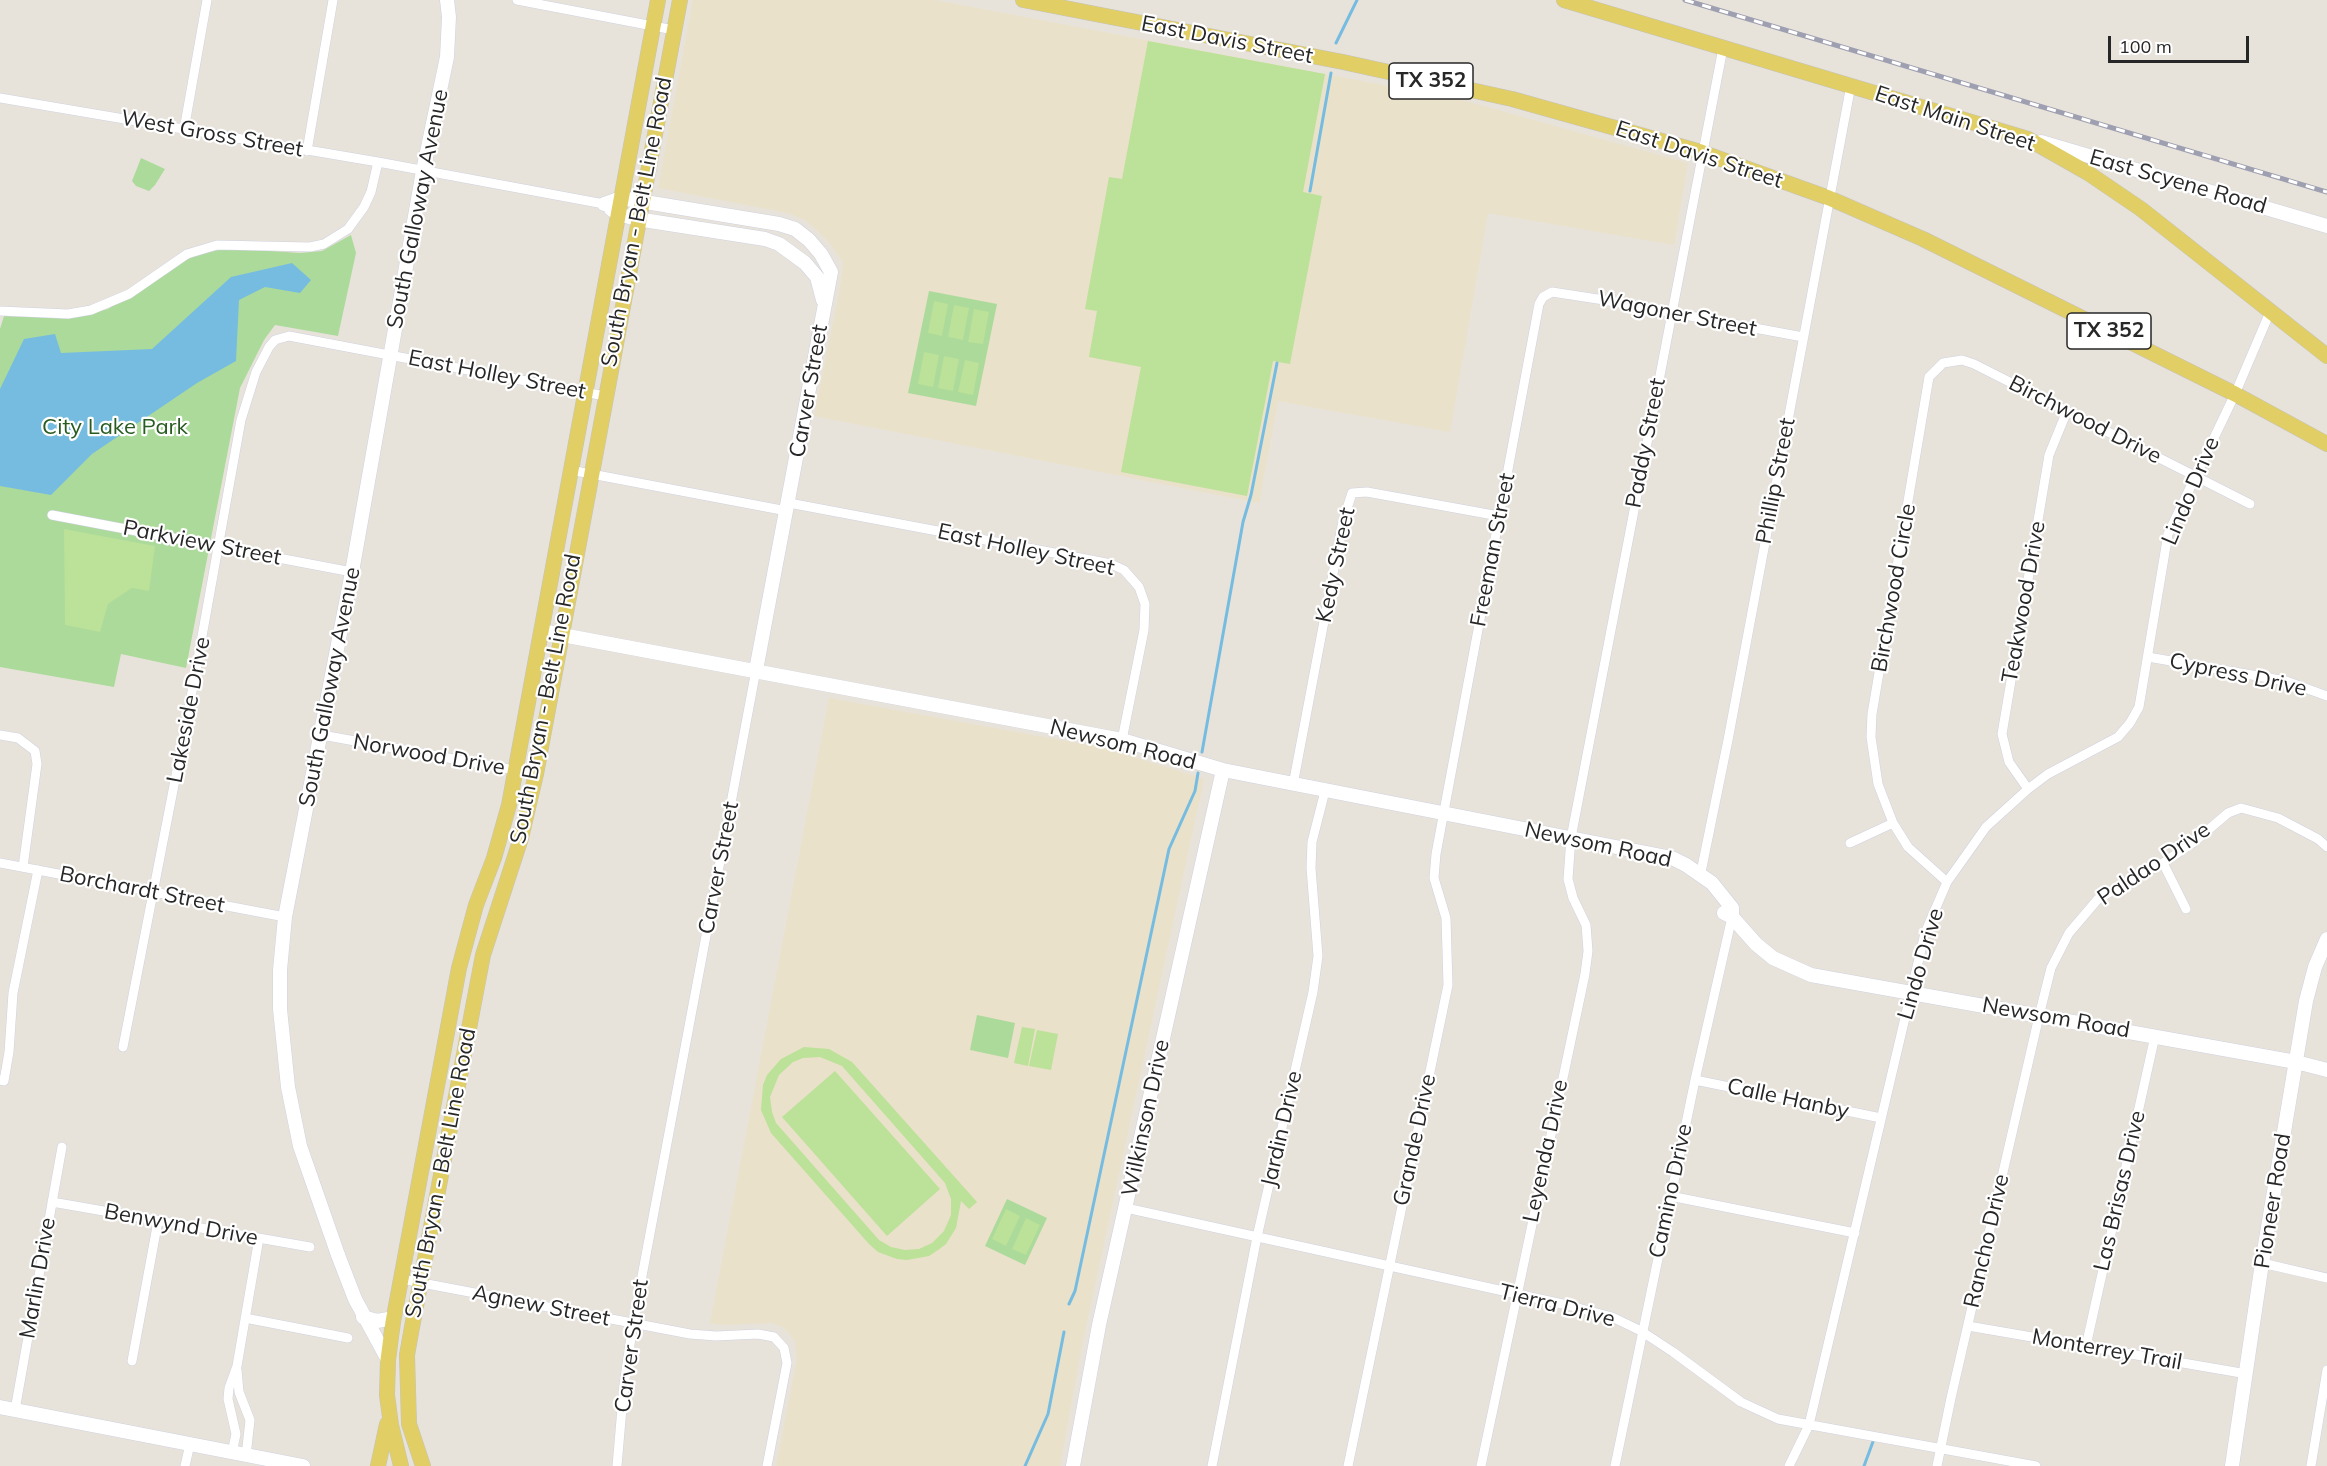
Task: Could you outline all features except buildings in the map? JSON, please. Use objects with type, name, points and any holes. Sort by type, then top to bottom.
[{"type":"main road","name":"South Bryan - Belt Line Road","points":[[401,1466],[388,1409],[388,1360],[420,1168],[459,968],[476,905],[502,830],[515,770],[658,0]]},
{"type":"main road","name":"South Bryan - Belt Line Road","points":[[422,1466],[409,1424],[407,1355],[483,955],[521,838],[536,774],[604,396],[680,0]]},
{"type":"main road","name":"East Davis Street","points":[[1023,0],[1083,6],[1512,99],[1701,152],[1828,198],[1940,247],[2235,394],[2327,444]]},
{"type":"main road","name":"East Main Street","points":[[1564,0],[2028,139],[2088,173],[2142,209],[2327,356]]},
{"type":"main road","points":[[603,294],[623,298]]},
{"type":"main road","points":[[557,540],[577,544]]},
{"type":"main road","points":[[420,1168],[441,1172]]},
{"type":"main road","points":[[388,1360],[397,1367],[403,1412],[409,1424]]},
{"type":"main road","points":[[378,1466],[384,1445],[388,1409]]},
{"type":"street","points":[[184,130],[207,0]]},
{"type":"street","points":[[307,151],[333,0]]},
{"type":"street","name":"South Galloway Avenue","points":[[388,1360],[363,1317],[338,1255],[300,1146],[292,1116],[280,1009],[280,970],[285,917],[352,572],[423,171],[447,57],[449,17],[447,0]]},
{"type":"street","points":[[517,0],[674,30]]},
{"type":"street","name":"Paddy Street","points":[[1571,838],[1701,152],[1723,48]]},
{"type":"street","name":"Phillip Street","points":[[1700,877],[1728,740],[1851,85]]},
{"type":"street","name":"West Gross Street","points":[[0,98],[378,162],[604,204]]},
{"type":"street","name":"East Scyene Road","points":[[2028,139],[2327,226]]},
{"type":"street","points":[[0,311],[68,314],[91,310],[129,294],[188,254],[217,245],[310,247],[324,244],[348,229],[364,207],[371,192],[378,162]]},
{"type":"street","points":[[604,204],[621,198],[641,202]]},
{"type":"street","name":"Carver Street","points":[[617,1466],[624,1385],[633,1323],[831,272],[821,254],[795,229],[779,224],[641,202]]},
{"type":"street","points":[[604,204],[618,214],[638,219],[765,239],[778,244],[805,263],[817,276],[825,305]]},
{"type":"street","name":"Wagoner Street","points":[[1552,292],[1803,338]]},
{"type":"street","name":"Freeman Street","points":[[1443,814],[1539,304],[1543,297],[1552,292]]},
{"type":"street","name":"Lindo Drive","points":[[1789,1466],[1809,1425],[1925,933],[1947,882],[1986,827],[2048,774],[2118,737],[2130,723],[2139,707],[2168,534],[2235,394],[2270,312]]},
{"type":"street","name":"East Holley Street","points":[[256,372],[268,348],[275,340],[282,337],[390,354],[604,396]]},
{"type":"street","name":"Birchwood Drive","points":[[1949,362],[1962,360],[1974,364],[2250,504]]},
{"type":"street","name":"Birchwood Circle","points":[[1947,882],[1908,847],[1893,823],[1878,784],[1871,737],[1872,714],[1929,377],[1943,363],[1949,362]]},
{"type":"street","name":"Lakeside Drive","points":[[123,1047],[219,547],[241,420],[256,372]]},
{"type":"street","name":"Teakwood Drive","points":[[2028,789],[2009,762],[2002,734],[2049,455],[2067,411]]},
{"type":"street","name":"East Holley Street","points":[[570,470],[1076,557],[1111,564],[1124,570],[1139,587],[1145,604],[1144,630],[1122,740]]},
{"type":"street","name":"Kedy Street","points":[[1293,785],[1343,521],[1352,493],[1367,492],[1499,516]]},
{"type":"street","name":"Parkview Street","points":[[52,515],[352,572]]},
{"type":"street","name":"Newsom Road","points":[[541,631],[1122,740],[1223,770],[1672,858],[1712,883],[1732,908],[1732,917],[1756,944],[1773,958],[1811,975],[2155,1036],[2296,1062],[2327,1070]]},
{"type":"street","name":"Cypress Drive","points":[[2148,657],[2286,681],[2327,696]]},
{"type":"street","points":[[0,735],[18,738],[35,751],[37,764],[23,867]]},
{"type":"street","name":"Norwood Drive","points":[[321,735],[536,774]]},
{"type":"street","name":"Wilkinson Drive","points":[[1073,1466],[1099,1325],[1223,770]]},
{"type":"street","name":"Jardin Drive","points":[[1212,1466],[1257,1237],[1314,983],[1318,956],[1311,868],[1312,842],[1325,791]]},
{"type":"street","name":"Paldao Drive","points":[[2039,1016],[2051,968],[2069,933],[2083,914],[2098,899],[2163,863],[2194,842],[2228,813],[2241,808],[2278,818],[2318,839],[2327,847]]},
{"type":"street","name":"Grande Drive","points":[[1347,1466],[1448,985],[1446,918],[1434,878],[1443,814]]},
{"type":"street","points":[[1850,843],[1893,823]]},
{"type":"street","name":"Leyenda Drive","points":[[1481,1466],[1585,974],[1588,951],[1586,925],[1573,898],[1568,879],[1571,838]]},
{"type":"street","name":"Borchardt Street","points":[[0,863],[285,917]]},
{"type":"street","points":[[2163,863],[2186,909]]},
{"type":"street","points":[[2,1081],[9,1052],[13,993],[38,870]]},
{"type":"street","name":"Camino Drive","points":[[1615,1466],[1641,1331],[1732,917]]},
{"type":"street","name":"Pioneer Road","points":[[2232,1466],[2262,1263],[2296,1062],[2309,990],[2315,967],[2327,939]]},
{"type":"street","name":"Rancho Drive","points":[[1937,1466],[2039,1016]]},
{"type":"street","name":"Las Brisas Drive","points":[[2086,1346],[2155,1036]]},
{"type":"street","name":"Calle Hanby","points":[[1695,1080],[1881,1118]]},
{"type":"street","name":"Marlin Drive","points":[[15,1410],[62,1146]]},
{"type":"street","points":[[1670,1196],[1855,1233]]},
{"type":"street","name":"Benwynd Drive","points":[[52,1202],[310,1247]]},
{"type":"street","name":"Tierra Drive","points":[[1126,1208],[1567,1305],[1612,1317],[1641,1331],[1673,1352],[1741,1402],[1778,1419],[2036,1466]]},
{"type":"street","points":[[132,1361],[158,1221]]},
{"type":"street","points":[[239,1454],[228,1399],[229,1388],[237,1366],[259,1238]]},
{"type":"street","points":[[2262,1263],[2327,1278]]},
{"type":"street","name":"Agnew Street","points":[[401,1279],[700,1335],[763,1334],[777,1340],[784,1348],[787,1363],[767,1466]]},
{"type":"street","points":[[363,1317],[377,1321],[394,1318]]},
{"type":"street","points":[[245,1318],[348,1338]]},
{"type":"street","name":"Monterrey Trail","points":[[1968,1326],[2247,1374]]},
{"type":"street","points":[[237,1366],[239,1392],[250,1420],[239,1454]]},
{"type":"street","points":[[2311,1466],[2327,1370]]},
{"type":"street","points":[[0,1407],[303,1466]]},
{"type":"street","points":[[185,1466],[190,1444]]},
{"type":"shaded area","points":[[693,0],[935,0],[1462,100],[1688,163],[1674,245],[1488,213],[1450,432],[1278,401],[1259,503],[814,416],[840,289],[843,262],[828,241],[807,221],[788,213],[658,188]]},
{"type":"shaded area","points":[[829,698],[1105,748],[1204,779],[1082,1345],[1060,1466],[776,1466],[797,1360],[795,1341],[784,1328],[772,1323],[723,1325],[710,1323]]},
{"type":"green space","points":[[1148,41],[1325,74],[1303,192],[1322,196],[1290,364],[1273,361],[1247,496],[1121,472],[1141,367],[1089,357],[1097,311],[1085,309],[1109,177],[1122,179]]},
{"type":"green space","points":[[141,158],[165,169],[149,191],[136,186],[132,181]]},
{"type":"green space","name":"City Lake Park","points":[[351,235],[356,253],[338,336],[275,325],[264,340],[240,388],[186,668],[121,654],[114,687],[0,667],[0,329],[4,316],[74,318],[108,309],[175,265],[197,255],[227,248],[300,253],[322,251]]},
{"type":"green space","points":[[929,291],[997,304],[976,406],[908,393]]},
{"type":"green space","points":[[934,301],[948,304],[942,336],[928,333]]},
{"type":"green space","points":[[954,305],[969,308],[963,340],[948,337]]},
{"type":"green space","points":[[974,309],[989,312],[983,344],[968,342]]},
{"type":"green space","points":[[924,352],[939,355],[933,387],[918,384]]},
{"type":"green space","points":[[944,356],[959,359],[953,391],[938,388]]},
{"type":"green space","points":[[965,360],[979,363],[973,395],[958,392]]},
{"type":"green space","points":[[64,529],[155,546],[149,591],[132,588],[108,604],[100,632],[65,625]]},
{"type":"green space","points":[[977,1015],[1015,1023],[1008,1058],[970,1050]]},
{"type":"green space","points":[[1022,1027],[1035,1029],[1028,1066],[1014,1063]]},
{"type":"green space","points":[[1037,1030],[1058,1034],[1051,1070],[1029,1066]]},
{"type":"green space","points":[[804,1047],[829,1049],[852,1062],[977,1202],[969,1209],[961,1201],[956,1228],[946,1244],[929,1256],[907,1260],[878,1252],[869,1244],[771,1133],[761,1110],[763,1085],[767,1075],[781,1059]],"holes":[[[820,1057],[842,1066],[945,1183],[951,1199],[951,1215],[944,1231],[932,1243],[919,1249],[905,1250],[891,1247],[879,1240],[776,1123],[770,1097],[779,1075],[793,1062],[803,1058]]]},
{"type":"green space","points":[[835,1071],[940,1189],[887,1236],[782,1117]]},
{"type":"green space","points":[[1007,1199],[1047,1218],[1025,1265],[985,1246]]},
{"type":"green space","points":[[1006,1209],[1020,1216],[1006,1246],[992,1239]]},
{"type":"green space","points":[[1026,1218],[1040,1225],[1026,1255],[1012,1249]]},
{"type":"water","points":[[292,263],[311,280],[300,293],[265,287],[239,300],[236,361],[197,383],[92,454],[51,495],[0,486],[0,389],[24,339],[55,334],[61,353],[152,349],[231,277]]},
{"type":"waterway","points":[[1336,43],[1357,0]]},
{"type":"waterway","points":[[1310,191],[1331,73]]},
{"type":"waterway","points":[[1202,752],[1243,522],[1251,495],[1277,363]]},
{"type":"waterway","points":[[1069,1304],[1075,1291],[1169,849],[1195,791],[1198,773]]},
{"type":"waterway","points":[[1025,1466],[1048,1414],[1064,1332]]},
{"type":"waterway","points":[[1864,1466],[1874,1439]]},
{"type":"railway","points":[[1685,0],[2327,192]]}]
